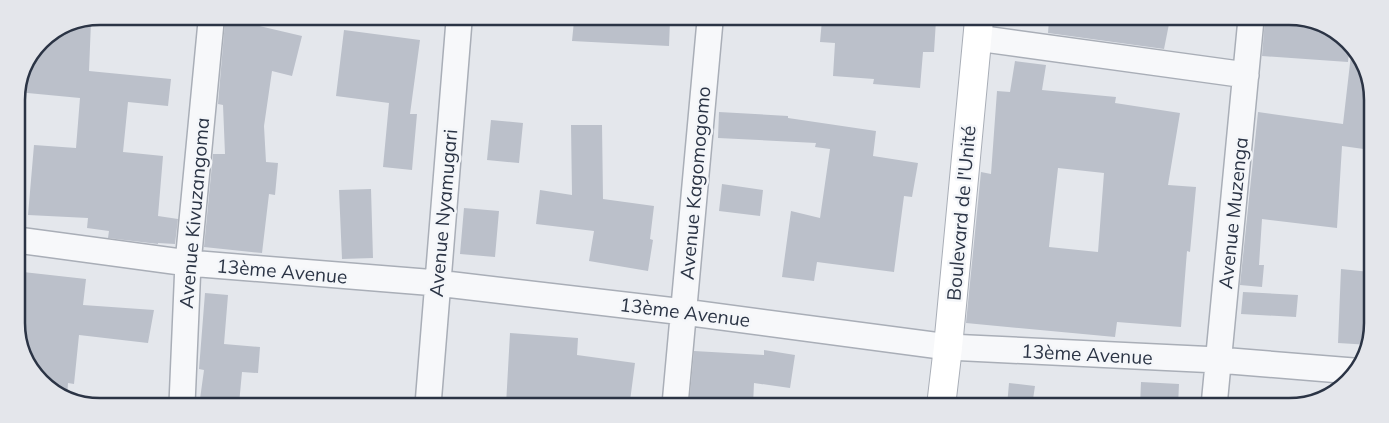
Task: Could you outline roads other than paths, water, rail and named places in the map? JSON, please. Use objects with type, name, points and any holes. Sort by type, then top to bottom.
[{"type":"street","name":"Avenue Kivuzangoma","points":[[182,398],[188,263],[211,25]]},
{"type":"street","name":"Avenue Nyamugari","points":[[429,398],[458,25]]},
{"type":"street","name":"Avenue Kagomogomo","points":[[676,398],[710,25]]},
{"type":"street","name":"Avenue Muzenga","points":[[1215,398],[1250,25]]},
{"type":"street","points":[[978,29],[1246,75]]},
{"type":"street","name":"Boulevard de l'Unité","points":[[942,398],[978,29]]},
{"type":"street","name":"13ème Avenue","points":[[25,241],[188,263],[437,283],[684,312],[948,347],[1218,360],[1346,371]]}]
